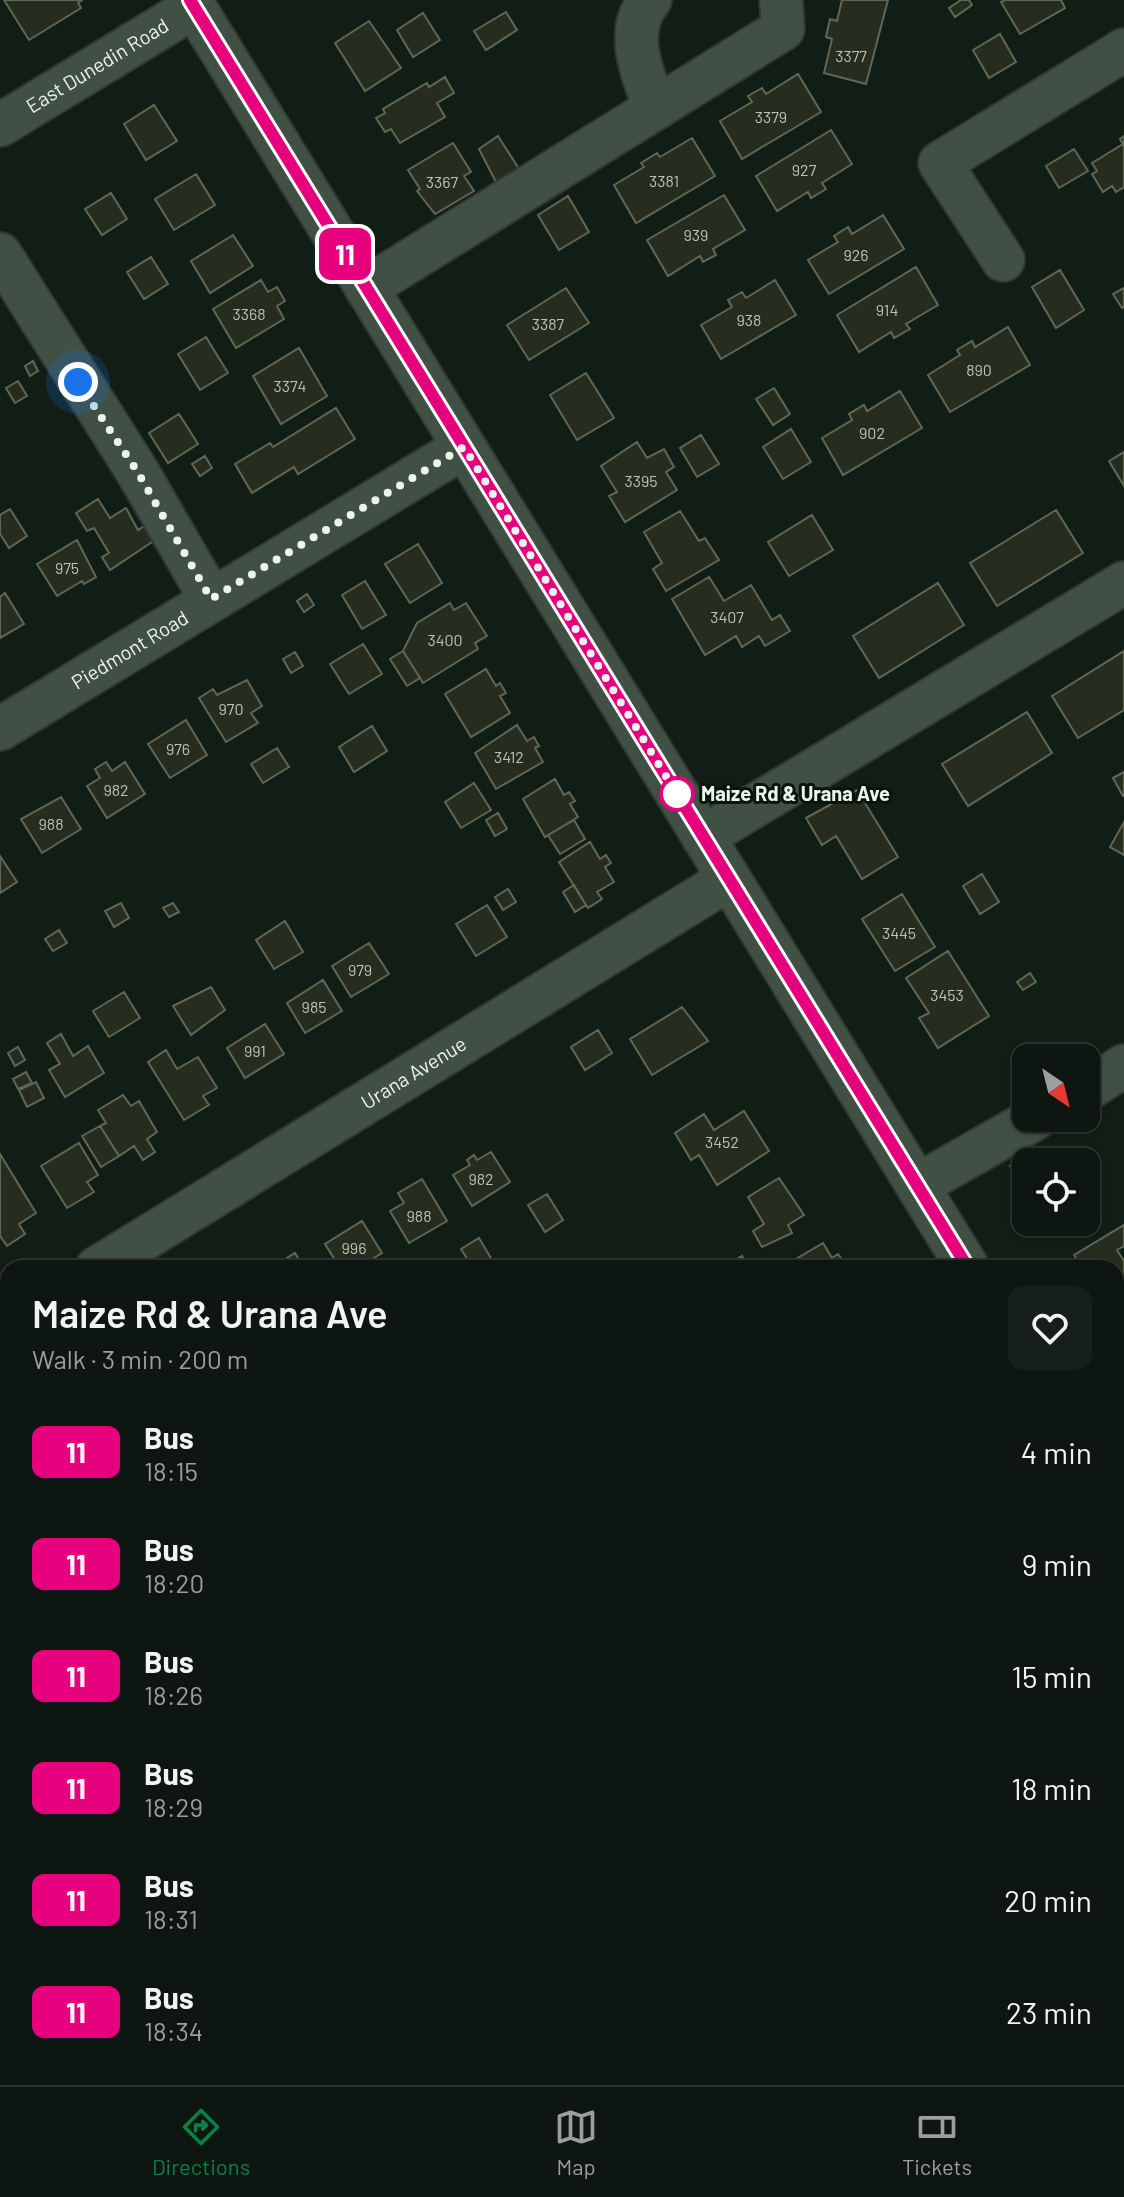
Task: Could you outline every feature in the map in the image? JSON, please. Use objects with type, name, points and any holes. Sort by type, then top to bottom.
[{"type":"street","points":[[650,0],[635,35],[642,72],[655,108]]},
{"type":"street","points":[[366,288],[783,29],[781,0]]},
{"type":"street","points":[[192,4],[963,1260]]},
{"type":"street","name":"East Dunedin Road","points":[[0,125],[192,4]]},
{"type":"street","points":[[1003,260],[940,163],[1124,50]]},
{"type":"street","points":[[0,254],[137,471],[211,599]]},
{"type":"street","name":"Piedmont Road","points":[[0,729],[464,447]]},
{"type":"street","points":[[703,837],[1124,583]]},
{"type":"street","name":"Urana Avenue","points":[[110,1260],[729,879]]},
{"type":"street","points":[[1100,1081],[1124,1066]]},
{"type":"street","points":[[918,1185],[1012,1132]]},
{"type":"building","points":[[4,0],[82,0],[78,3],[81,8],[29,40]]},
{"type":"building","points":[[842,0],[888,0],[866,84],[824,73],[832,39],[826,37],[830,19],[837,21]]},
{"type":"building","points":[[961,0],[969,0],[972,5],[955,17],[949,8]]},
{"type":"building","points":[[1061,0],[1065,8],[1020,34],[1001,2]]},
{"type":"building","points":[[506,12],[517,30],[486,50],[474,31]]},
{"type":"building","points":[[423,13],[440,40],[413,57],[397,30]]},
{"type":"building","points":[[369,21],[401,68],[365,91],[335,43]]},
{"type":"building","points":[[1000,34],[1016,62],[989,78],[973,50]]},
{"type":"building","points":[[798,74],[821,112],[742,159],[720,121],[752,102],[748,96],[762,88],[766,94]]},
{"type":"building","points":[[445,77],[454,93],[437,103],[445,117],[400,143],[391,129],[385,132],[376,118],[385,113],[383,109],[427,83],[429,87]]},
{"type":"building","points":[[154,105],[177,141],[146,160],[124,124]]},
{"type":"building","points":[[831,130],[852,164],[822,183],[826,189],[811,198],[808,192],[777,211],[756,176]]},
{"type":"building","points":[[498,136],[521,172],[498,186],[479,149]]},
{"type":"building","points":[[1124,136],[1124,187],[1116,192],[1112,186],[1103,192],[1092,174],[1097,171],[1092,163],[1123,144],[1120,139]]},
{"type":"building","points":[[692,138],[715,176],[636,223],[614,185],[644,167],[641,163],[657,153],[660,157]]},
{"type":"building","points":[[453,143],[471,172],[464,176],[474,191],[435,214],[417,191],[420,189],[408,170]]},
{"type":"building","points":[[1074,149],[1088,171],[1059,188],[1046,166]]},
{"type":"building","points":[[196,174],[215,205],[174,230],[155,199]]},
{"type":"building","points":[[111,193],[127,219],[102,235],[85,209]]},
{"type":"building","points":[[724,195],[745,230],[713,249],[716,255],[703,262],[700,256],[668,276],[647,240]]},
{"type":"building","points":[[568,196],[589,232],[559,250],[538,215]]},
{"type":"building","points":[[883,215],[904,249],[829,294],[808,260],[838,242],[834,236],[848,227],[852,234]]},
{"type":"building","points":[[233,235],[253,266],[210,293],[191,261]]},
{"type":"building","points":[[151,257],[168,284],[144,299],[127,272]]},
{"type":"building","points":[[916,267],[938,305],[906,324],[910,329],[894,338],[891,332],[859,352],[837,315]]},
{"type":"building","points":[[1060,270],[1084,310],[1056,328],[1032,287]]},
{"type":"building","points":[[261,280],[268,292],[277,287],[285,301],[277,306],[284,319],[236,348],[213,309]]},
{"type":"building","points":[[775,280],[796,315],[721,359],[701,325],[732,307],[728,300],[742,292],[746,298]]},
{"type":"building","points":[[566,288],[589,323],[529,360],[507,325]]},
{"type":"building","points":[[1124,288],[1124,307],[1122,308],[1113,294]]},
{"type":"building","points":[[1008,327],[1030,365],[950,412],[928,375],[960,355],[957,350],[972,341],[975,347]]},
{"type":"building","points":[[206,337],[228,373],[200,390],[178,354]]},
{"type":"building","points":[[299,348],[327,396],[281,424],[253,376]]},
{"type":"building","points":[[33,361],[38,371],[30,376],[25,366]]},
{"type":"building","points":[[586,373],[614,418],[577,440],[550,395]]},
{"type":"building","points":[[18,381],[27,396],[15,403],[6,388]]},
{"type":"building","points":[[774,388],[790,414],[773,425],[756,399]]},
{"type":"building","points":[[900,391],[922,428],[843,475],[822,438],[852,420],[849,414],[864,405],[867,411]]},
{"type":"building","points":[[336,408],[355,439],[298,474],[294,467],[252,493],[235,464],[270,443],[273,447]]},
{"type":"building","points":[[179,414],[198,444],[168,463],[149,433]]},
{"type":"building","points":[[791,429],[811,462],[783,479],[763,447]]},
{"type":"building","points":[[701,435],[719,464],[697,477],[680,448]]},
{"type":"building","points":[[637,442],[647,458],[664,449],[674,467],[666,472],[677,490],[625,522],[609,496],[617,492],[601,466]]},
{"type":"building","points":[[1124,452],[1124,486],[1109,461]]},
{"type":"building","points":[[205,456],[212,468],[200,476],[192,464]]},
{"type":"building","points":[[98,499],[110,518],[126,508],[138,530],[149,523],[158,538],[110,570],[102,557],[109,553],[94,528],[87,531],[76,513]]},
{"type":"building","points":[[10,509],[27,536],[9,548],[0,534],[0,515]]},
{"type":"building","points":[[1056,510],[1083,553],[997,606],[970,563]]},
{"type":"building","points":[[680,511],[699,541],[705,538],[719,560],[666,591],[653,569],[662,563],[644,532]]},
{"type":"building","points":[[812,515],[833,550],[789,576],[768,542]]},
{"type":"building","points":[[77,540],[96,577],[84,584],[82,581],[57,596],[37,564]]},
{"type":"building","points":[[418,544],[442,583],[410,603],[385,564]]},
{"type":"building","points":[[709,577],[724,601],[751,585],[772,620],[780,615],[790,631],[765,646],[759,636],[742,647],[736,636],[705,655],[672,599]]},
{"type":"building","points":[[365,581],[386,615],[362,629],[342,595]]},
{"type":"building","points":[[938,583],[964,625],[879,678],[853,636]]},
{"type":"building","points":[[5,593],[24,624],[0,638],[0,597]]},
{"type":"building","points":[[307,594],[314,605],[304,612],[297,601]]},
{"type":"building","points":[[450,603],[454,610],[466,603],[487,636],[475,643],[478,649],[423,683],[403,651],[417,623]]},
{"type":"building","points":[[363,644],[382,674],[349,694],[330,664]]},
{"type":"building","points":[[403,651],[420,678],[407,686],[390,659]]},
{"type":"building","points":[[1124,651],[1124,710],[1078,738],[1052,696]]},
{"type":"building","points":[[295,652],[303,666],[291,673],[283,659]]},
{"type":"building","points":[[486,669],[496,686],[500,683],[506,693],[500,696],[510,713],[471,737],[445,694]]},
{"type":"building","points":[[247,680],[262,706],[251,713],[258,723],[226,742],[199,698],[213,689],[217,695]]},
{"type":"building","points":[[1027,712],[1052,753],[968,806],[942,764]]},
{"type":"building","points":[[186,720],[207,755],[170,778],[148,744]]},
{"type":"building","points":[[517,725],[527,741],[534,737],[539,746],[535,748],[543,762],[496,789],[475,753]]},
{"type":"building","points":[[372,726],[387,751],[354,772],[339,747]]},
{"type":"building","points":[[277,748],[289,767],[263,783],[251,764]]},
{"type":"building","points":[[106,762],[112,771],[125,762],[145,794],[107,818],[87,786],[100,778],[95,769]]},
{"type":"building","points":[[1124,772],[1124,795],[1123,796],[1113,778]]},
{"type":"building","points":[[555,779],[564,795],[569,792],[575,801],[570,804],[578,817],[545,837],[523,799]]},
{"type":"building","points":[[474,783],[491,810],[461,828],[445,802]]},
{"type":"building","points":[[857,790],[898,857],[862,879],[836,836],[822,845],[806,818]]},
{"type":"building","points":[[61,797],[81,829],[42,853],[21,819]]},
{"type":"building","points":[[498,813],[507,829],[495,836],[486,820]]},
{"type":"building","points":[[574,820],[585,839],[560,854],[548,835]]},
{"type":"building","points":[[1124,822],[1124,855],[1110,847]]},
{"type":"building","points":[[590,842],[600,859],[606,855],[611,863],[605,867],[614,882],[597,892],[602,899],[588,908],[559,862]]},
{"type":"building","points":[[0,856],[17,882],[0,893]]},
{"type":"building","points":[[982,874],[999,902],[980,914],[963,886]]},
{"type":"building","points":[[574,885],[586,905],[575,912],[563,892]]},
{"type":"building","points":[[508,889],[516,902],[503,910],[495,897]]},
{"type":"building","points":[[902,894],[935,947],[895,971],[862,919]]},
{"type":"building","points":[[121,903],[129,918],[114,927],[105,911]]},
{"type":"building","points":[[173,903],[179,912],[169,917],[163,908]]},
{"type":"building","points":[[487,905],[507,937],[476,956],[456,924]]},
{"type":"building","points":[[285,921],[303,952],[274,969],[256,940]]},
{"type":"building","points":[[59,930],[67,943],[53,951],[45,939]]},
{"type":"building","points":[[369,943],[389,974],[351,997],[332,966]]},
{"type":"building","points":[[948,951],[989,1016],[938,1048],[919,1018],[929,1013],[906,978]]},
{"type":"building","points":[[1030,973],[1036,982],[1023,990],[1017,982]]},
{"type":"building","points":[[323,980],[342,1011],[305,1033],[287,1003]]},
{"type":"building","points":[[211,987],[225,1010],[191,1035],[173,1006]]},
{"type":"building","points":[[124,992],[140,1018],[109,1037],[93,1011]]},
{"type":"building","points":[[682,1007],[708,1041],[652,1075],[630,1039]]},
{"type":"building","points":[[265,1024],[284,1054],[245,1078],[227,1048]]},
{"type":"building","points":[[598,1030],[612,1053],[585,1070],[571,1047]]},
{"type":"building","points":[[61,1034],[73,1056],[88,1046],[104,1073],[65,1097],[49,1070],[60,1064],[47,1043]]},
{"type":"building","points":[[18,1047],[25,1060],[15,1066],[8,1053]]},
{"type":"building","points":[[166,1050],[177,1069],[198,1057],[217,1088],[203,1096],[209,1105],[184,1120],[148,1062]]},
{"type":"building","points":[[26,1072],[32,1083],[18,1089],[13,1079]]},
{"type":"building","points":[[36,1082],[44,1098],[27,1107],[19,1090]]},
{"type":"building","points":[[123,1095],[131,1106],[139,1101],[157,1132],[147,1139],[155,1152],[143,1160],[134,1146],[119,1156],[100,1126],[106,1123],[98,1110]]},
{"type":"building","points":[[744,1111],[769,1151],[717,1185],[699,1155],[691,1160],[675,1133],[704,1114],[714,1130]]},
{"type":"building","points":[[100,1126],[119,1156],[101,1167],[82,1136]]},
{"type":"building","points":[[79,1143],[98,1175],[87,1182],[94,1192],[67,1208],[41,1166]]},
{"type":"building","points":[[491,1152],[510,1182],[472,1206],[453,1175],[470,1165],[467,1160],[474,1155],[477,1160]]},
{"type":"building","points":[[0,1154],[36,1213],[19,1224],[25,1234],[7,1246],[0,1236]]},
{"type":"building","points":[[779,1178],[804,1215],[788,1225],[792,1233],[762,1247],[753,1231],[764,1224],[748,1197]]},
{"type":"building","points":[[422,1179],[447,1221],[409,1243],[390,1211],[404,1203],[398,1193]]},
{"type":"building","points":[[547,1194],[563,1220],[545,1232],[528,1205]]},
{"type":"building","points":[[362,1221],[382,1253],[371,1260],[335,1260],[325,1244]]},
{"type":"building","points":[[1124,1225],[1124,1246],[1117,1250],[1123,1260],[1077,1260],[1074,1255]]},
{"type":"building","points":[[479,1238],[492,1260],[468,1260],[461,1249]]},
{"type":"building","points":[[823,1243],[832,1258],[838,1254],[842,1260],[794,1260]]},
{"type":"building","points":[[295,1253],[299,1260],[284,1260]]},
{"type":"bus line","name":"11","points":[[190,0],[963,1260]]},
{"type":"place","name":"Maize Rd & Urana Ave","points":[[677,794]]},
{"type":"route","points":[[78,382],[137,471],[211,599],[464,447],[680,799],[677,794]]}]
